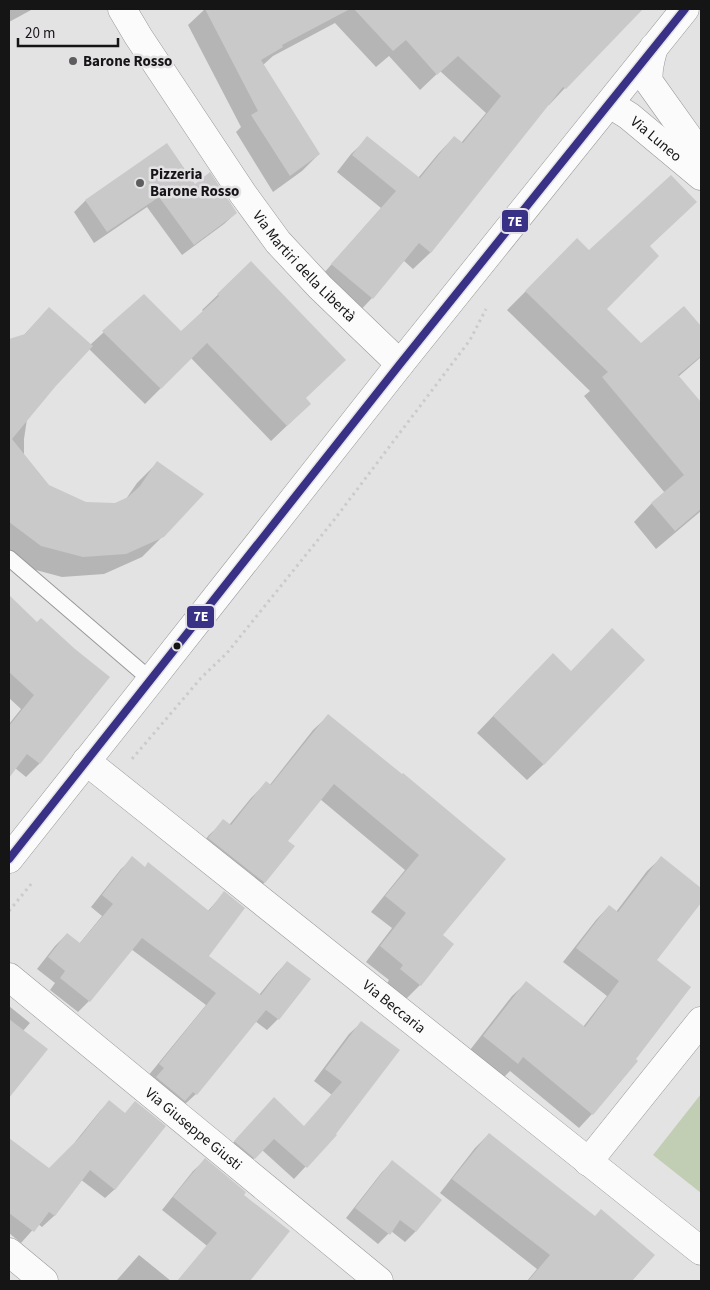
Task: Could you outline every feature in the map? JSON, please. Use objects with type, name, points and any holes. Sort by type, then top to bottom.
[{"type":"street","name":"Via Martiri della Libertà","points":[[122,9],[243,194],[278,242],[320,287],[400,364]]},
{"type":"street","points":[[9,858],[400,364],[685,9]]},
{"type":"street","name":"Via Luneo","points":[[654,47],[649,65],[649,82],[701,155]]},
{"type":"street","name":"Via Luneo","points":[[610,104],[629,116],[701,176]]},
{"type":"street","name":"Via Beccaria","points":[[86,762],[701,1251]]},
{"type":"street","name":"Via Giuseppe Giusti","points":[[9,977],[379,1281]]},
{"type":"street","points":[[588,1162],[701,1022]]},
{"type":"street","points":[[9,1252],[44,1281]]},
{"type":"lane","points":[[9,558],[151,680]]},
{"type":"path","points":[[131,760],[202,678],[227,653],[334,520],[470,340],[488,304]]},
{"type":"green space","points":[[701,1094],[701,1193],[653,1155]]},
{"type":"building","points":[[205,9],[350,9],[282,45],[283,47],[261,60],[320,154],[290,176],[251,115],[258,111]]},
{"type":"building","points":[[354,9],[643,9],[566,89],[563,87],[431,253],[419,243],[373,299],[331,264],[396,191],[352,155],[367,136],[420,178],[454,136],[463,143],[501,96],[458,56],[437,75],[406,40],[393,51]]},
{"type":"building","points":[[167,143],[195,184],[210,172],[237,213],[194,245],[159,197],[107,232],[85,200]]},
{"type":"building","points":[[671,175],[697,202],[650,246],[659,256],[607,309],[641,343],[684,306],[701,326],[701,356],[678,375],[701,402],[701,509],[675,531],[651,503],[684,475],[602,377],[608,372],[525,291],[577,238],[589,250]]},
{"type":"building","points":[[251,261],[346,360],[306,398],[311,404],[287,426],[207,343],[161,389],[102,331],[144,294],[181,331],[219,296],[217,294]]},
{"type":"building","points":[[49,307],[93,346],[55,387],[12,439],[49,485],[86,502],[115,503],[128,497],[140,486],[157,461],[204,494],[164,537],[126,554],[83,557],[41,546],[9,522],[9,339],[25,334]]},
{"type":"building","points":[[9,595],[37,622],[41,618],[110,677],[40,764],[27,754],[9,778],[9,726],[34,695],[9,672]]},
{"type":"building","points":[[612,628],[645,660],[544,765],[493,716],[553,653],[571,671]]},
{"type":"building","points":[[328,714],[403,773],[506,859],[443,935],[454,944],[421,986],[400,969],[403,965],[380,946],[406,913],[385,896],[419,855],[334,784],[288,841],[295,846],[265,883],[208,838],[223,819],[231,825],[266,781],[271,785]]},
{"type":"building","points":[[132,856],[145,867],[148,862],[209,911],[224,891],[245,908],[209,956],[261,995],[287,961],[311,979],[279,1020],[266,1010],[197,1095],[193,1092],[185,1101],[156,1077],[164,1068],[159,1064],[216,993],[142,938],[90,1002],[60,978],[65,971],[48,957],[67,933],[80,943],[113,904],[102,895]]},
{"type":"building","points":[[661,856],[701,888],[701,903],[657,960],[691,987],[636,1059],[638,1061],[593,1115],[523,1057],[518,1064],[483,1036],[526,981],[585,1027],[619,981],[576,948],[609,905],[618,912]]},
{"type":"building","points":[[9,1019],[48,1049],[9,1098]]},
{"type":"building","points":[[361,1021],[400,1050],[337,1135],[307,1168],[274,1139],[255,1159],[234,1141],[274,1097],[304,1126],[342,1082],[325,1069]]},
{"type":"building","points":[[109,1100],[125,1113],[135,1101],[166,1126],[115,1190],[90,1170],[55,1216],[49,1212],[34,1232],[9,1213],[9,1138],[49,1168],[81,1136]]},
{"type":"building","points":[[489,1133],[595,1216],[601,1209],[655,1255],[632,1281],[528,1281],[550,1255],[452,1179]]},
{"type":"building","points":[[205,1158],[246,1192],[244,1195],[290,1231],[250,1281],[177,1281],[217,1233],[173,1197]]},
{"type":"building","points":[[392,1160],[442,1200],[416,1232],[400,1220],[390,1235],[355,1208]]},
{"type":"transit line","name":"7E","points":[[9,859],[400,364],[685,9]]},
{"type":"place","name":"Barone Rosso","points":[[73,61]]},
{"type":"place","name":"Pizzeria Barone Rosso","points":[[140,183]]}]
